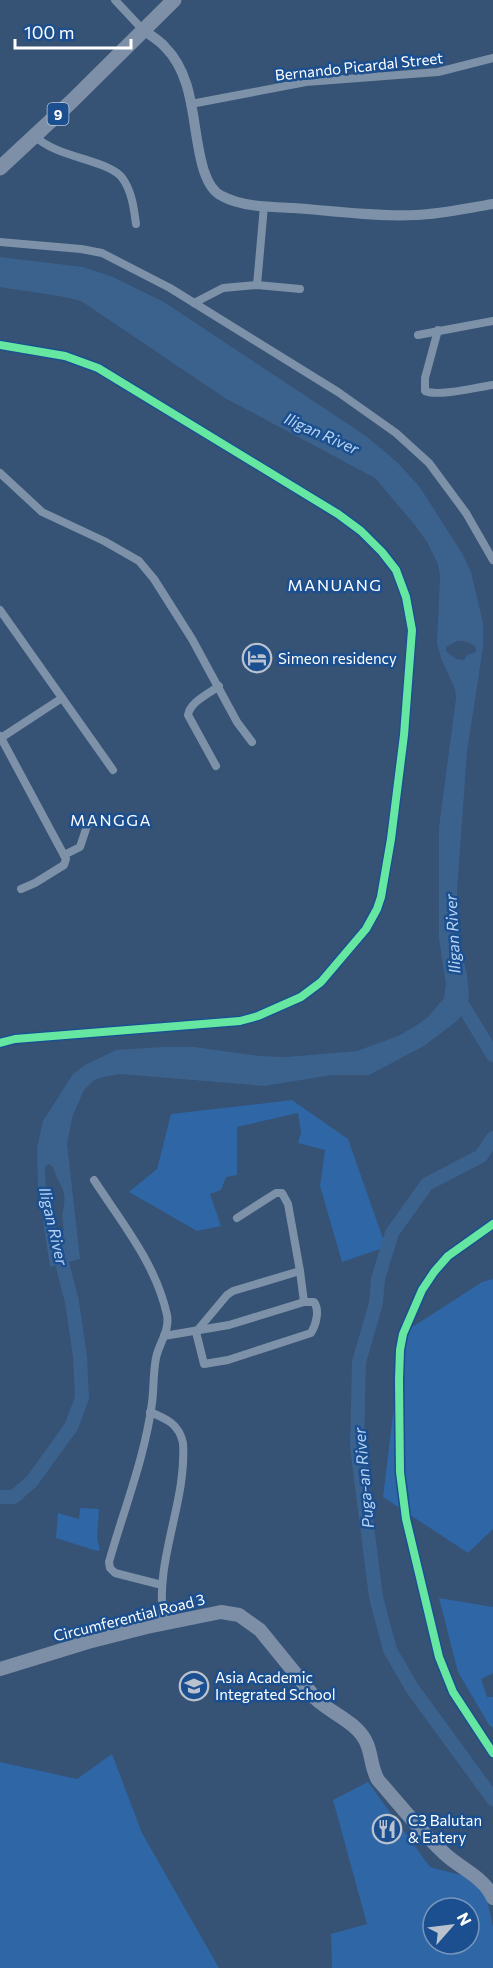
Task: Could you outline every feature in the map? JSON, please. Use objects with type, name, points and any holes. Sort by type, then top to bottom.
[{"type":"highway","name":"9","points":[[0,168],[174,0]]},
{"type":"main road","name":"Circumferential Road 3","points":[[0,1669],[88,1642],[164,1623],[221,1612],[239,1615],[256,1626],[316,1700],[347,1721],[361,1734],[367,1743],[373,1772],[446,1855],[484,1884],[493,1899]]},
{"type":"street","points":[[115,0],[143,30],[165,47],[177,63],[191,104],[204,171],[212,187],[221,196],[264,206],[396,215],[419,215],[493,204]]},
{"type":"street","name":"Bernando Picardal Street","points":[[191,104],[306,82],[438,72],[493,58]]},
{"type":"street","points":[[35,136],[42,144],[111,170],[122,177],[129,190],[136,224]]},
{"type":"street","points":[[257,285],[264,206]]},
{"type":"street","points":[[0,242],[102,253],[170,288],[338,392],[396,432],[429,463],[466,513],[493,560]]},
{"type":"street","points":[[194,303],[224,288],[257,285],[300,289]]},
{"type":"street","points":[[418,334],[493,321]]},
{"type":"street","points":[[438,330],[425,378],[426,391],[438,393],[493,385]]},
{"type":"street","points":[[0,345],[65,356],[98,368],[338,514],[362,531],[396,570],[406,597],[412,630],[404,735],[381,897],[366,929],[321,982],[301,997],[258,1016],[240,1021],[15,1039],[0,1043]]},
{"type":"street","points":[[0,473],[42,512],[104,541],[139,561],[170,603],[219,686],[237,722],[252,742]]},
{"type":"street","points":[[0,610],[113,770]]},
{"type":"street","points":[[216,766],[188,715],[188,711],[219,686]]},
{"type":"street","points":[[21,889],[64,865],[66,859],[1,737],[62,698]]},
{"type":"street","points":[[64,855],[80,847],[87,826],[92,819]]},
{"type":"street","points":[[94,1180],[158,1281],[167,1317],[168,1326],[160,1343],[154,1371],[150,1412],[136,1475],[109,1566],[115,1573],[162,1585]]},
{"type":"street","points":[[237,1218],[276,1193],[282,1193],[288,1204],[304,1302]]},
{"type":"street","points":[[493,1224],[448,1256],[422,1290],[403,1334],[399,1380],[400,1472],[406,1519],[439,1657],[453,1692],[493,1753]]},
{"type":"street","points":[[196,1332],[233,1291],[300,1271]]},
{"type":"street","points":[[164,1336],[229,1325],[304,1302],[314,1302],[317,1307],[317,1316],[311,1333],[228,1360],[204,1364],[196,1332]]},
{"type":"street","points":[[150,1412],[174,1425],[181,1436],[183,1452],[162,1585],[164,1623]]},
{"type":"shaded area","points":[[292,1100],[348,1139],[386,1247],[342,1262],[320,1186],[325,1150],[298,1143],[301,1132],[298,1113],[237,1127],[237,1175],[226,1177],[221,1190],[210,1194],[221,1226],[197,1231],[129,1192],[157,1169],[171,1114]]},
{"type":"shaded area","points":[[493,1279],[493,1529],[468,1553],[383,1497],[403,1333],[482,1282]]},
{"type":"shaded area","points":[[80,1508],[99,1509],[97,1538],[100,1550],[56,1538],[58,1513],[79,1519]]},
{"type":"shaded area","points":[[439,1598],[493,1607],[493,1673],[481,1679],[487,1697],[493,1697],[493,1728],[489,1725],[458,1672]]},
{"type":"shaded area","points":[[112,1754],[142,1833],[219,1968],[0,1968],[0,1762],[77,1779]]},
{"type":"shaded area","points":[[368,1782],[430,1867],[468,1877],[485,1890],[493,1927],[493,1968],[332,1968],[331,1934],[367,1924],[333,1800]]},
{"type":"water","points":[[0,257],[83,267],[113,277],[164,302],[366,436],[397,462],[419,486],[462,553],[471,572],[483,623],[483,647],[467,752],[457,892],[460,946],[467,974],[469,996],[466,1010],[457,1021],[424,1046],[369,1075],[332,1075],[264,1086],[120,1074],[94,1080],[84,1090],[73,1115],[67,1143],[80,1259],[50,1267],[38,1187],[37,1148],[43,1121],[73,1074],[85,1065],[116,1050],[162,1047],[194,1047],[260,1056],[286,1057],[357,1051],[398,1036],[417,1025],[428,1017],[444,998],[446,984],[439,939],[439,827],[456,698],[455,689],[437,643],[440,577],[438,564],[427,542],[414,524],[375,478],[225,398],[81,301],[0,287]],"holes":[[[457,641],[471,644],[476,647],[476,652],[467,655],[464,660],[456,659],[446,651],[446,647]],[[49,1164],[54,1169],[64,1194],[64,1230],[62,1233],[53,1222],[48,1205],[45,1167]]]},
{"type":"waterway","name":"Puga-an River","points":[[457,996],[493,1055]]},
{"type":"waterway","name":"Puga-an River","points":[[493,1138],[481,1156],[427,1184],[392,1233],[378,1279],[376,1303],[359,1362],[357,1447],[376,1597],[390,1650],[412,1688],[493,1799]]},
{"type":"waterway","name":"Iligan River","points":[[0,1497],[14,1497],[32,1481],[71,1427],[82,1398],[80,1357],[72,1302],[58,1247]]},
{"type":"cycle path","points":[[0,345],[65,356],[98,368],[338,514],[361,531],[396,570],[406,597],[412,630],[404,735],[381,897],[366,929],[321,982],[301,997],[258,1016],[240,1021],[15,1039],[0,1043]]},
{"type":"cycle path","points":[[493,1224],[448,1256],[422,1290],[403,1334],[399,1380],[400,1472],[406,1519],[439,1657],[453,1692],[493,1753]]},
{"type":"place","name":"Simeon residency","points":[[257,658]]},
{"type":"place","name":"Asia Academic Integrated School","points":[[194,1686]]},
{"type":"place","name":"C3 Balutan & Eatery","points":[[387,1829]]},
{"type":"district","name":"MANUANG","points":[[335,584]]},
{"type":"district","name":"MANGGA","points":[[111,819]]}]
